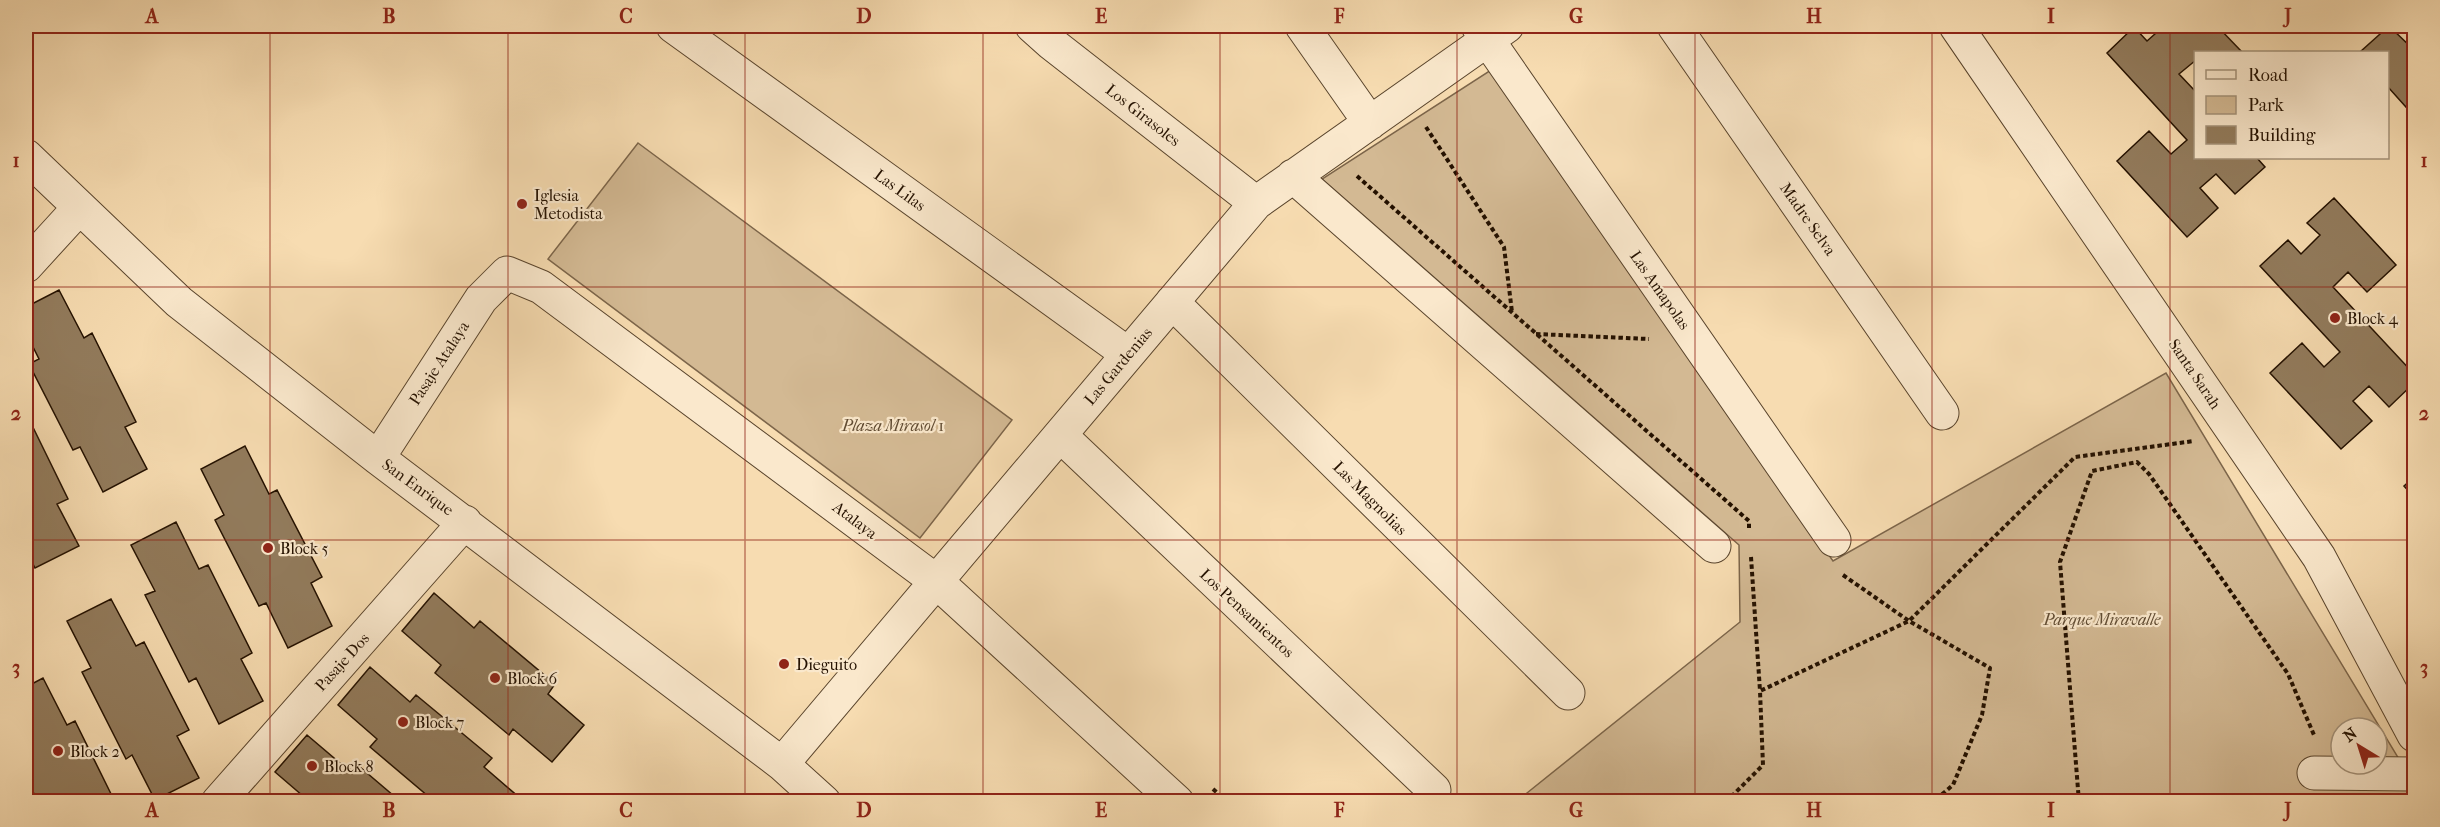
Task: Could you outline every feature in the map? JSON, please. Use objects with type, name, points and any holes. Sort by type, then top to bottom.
[{"type":"street","name":"Las Lilas","points":[[673,26],[1128,354]]},
{"type":"street","name":"Los Girasoles","points":[[1032,26],[1256,203]]},
{"type":"street","points":[[1302,26],[1370,123]]},
{"type":"street","name":"Madre Selva","points":[[1674,26],[1942,413]]},
{"type":"street","name":"Santa Sarah","points":[[1956,26],[2319,557],[2415,735]]},
{"type":"street","name":"Las Gardenias","points":[[782,764],[1256,203],[1406,97],[1490,30]]},
{"type":"street","name":"Las Amapolas","points":[[1490,30],[1834,540]]},
{"type":"street","name":"San Enrique","points":[[26,156],[179,302],[378,458],[782,764],[824,801]]},
{"type":"street","points":[[1293,176],[1714,546]]},
{"type":"street","points":[[26,266],[79,208]]},
{"type":"street","name":"Pasaje Atalaya","points":[[378,458],[481,299],[507,273]]},
{"type":"street","name":"Atalaya","points":[[507,273],[541,287],[936,581],[1177,801]]},
{"type":"street","name":"Las Magnolias","points":[[1172,302],[1568,693]]},
{"type":"street","name":"Los Pensamientos","points":[[1060,435],[1434,790]]},
{"type":"street","name":"Pasaje Dos","points":[[218,801],[465,522]]},
{"type":"street","points":[[2314,773],[2415,774]]},
{"type":"path","points":[[1406,97],[1504,247],[1512,313],[1506,363]]},
{"type":"path","points":[[1536,334],[1657,340]]},
{"type":"path","points":[[1726,801],[1763,765],[1760,691],[1909,621],[2075,457],[2236,435]]},
{"type":"path","points":[[2079,801],[2060,562],[2092,471],[2137,462],[2149,474],[2288,674],[2320,749],[2314,773]]},
{"type":"green space","name":"Parque Miravalle","points":[[1491,70],[1833,561],[2166,373],[2373,716],[2329,716],[2329,776],[2389,776],[2389,743],[2414,784],[2414,801],[1517,801],[1740,622],[1739,545],[1322,179]]},
{"type":"green space","name":"Plaza Mirasol 1","points":[[638,143],[1012,420],[920,538],[548,259]]},
{"type":"building","points":[[2164,26],[2217,26],[2241,51],[2194,51],[2194,62],[2179,74],[2194,90],[2194,159],[2258,159],[2265,167],[2235,194],[2216,174],[2200,188],[2218,208],[2187,237],[2117,161],[2149,131],[2171,154],[2187,140],[2107,53],[2134,27],[2147,41]]},
{"type":"building","points":[[2389,26],[2412,48],[2414,45],[2414,116],[2389,88],[2389,51],[2361,51]]},
{"type":"building","name":"Block 4","points":[[2334,198],[2396,265],[2367,292],[2348,272],[2333,287],[2414,374],[2414,383],[2389,407],[2369,386],[2353,401],[2372,421],[2341,449],[2270,373],[2302,343],[2324,367],[2340,352],[2260,266],[2288,240],[2301,254],[2320,235],[2307,223]]},
{"type":"building","points":[[59,290],[84,338],[92,333],[136,422],[125,427],[147,469],[103,492],[80,447],[73,450],[29,364],[39,359],[26,333],[26,307]]},
{"type":"building","points":[[26,413],[68,499],[57,504],[79,546],[35,568],[26,550]]},
{"type":"building","name":"Block 5","points":[[245,446],[269,494],[277,490],[322,577],[311,583],[332,626],[288,648],[266,603],[259,606],[215,520],[224,515],[201,469]]},
{"type":"building","points":[[2414,477],[2414,497],[2404,486]]},
{"type":"building","points":[[176,522],[199,569],[208,565],[252,653],[241,659],[263,701],[219,724],[196,678],[189,682],[145,595],[155,591],[131,545]]},
{"type":"building","name":"Block 6","points":[[434,593],[474,628],[480,621],[555,684],[548,694],[584,725],[552,762],[513,729],[509,735],[435,673],[441,665],[402,631]]},
{"type":"building","points":[[111,599],[136,646],[144,642],[189,730],[177,736],[199,778],[155,800],[132,755],[126,759],[82,672],[91,668],[67,621]]},
{"type":"building","name":"Block 7","points":[[370,667],[410,702],[416,695],[492,758],[484,767],[520,798],[518,802],[435,802],[370,747],[377,739],[338,705]]},
{"type":"building","name":"Block 2","points":[[43,678],[67,725],[75,721],[115,802],[38,802],[26,777],[26,687]]},
{"type":"building","name":"Block 8","points":[[307,735],[347,769],[354,762],[401,802],[310,802],[275,772]]},
{"type":"place","name":"Iglesia Metodista","points":[[522,204]]},
{"type":"place","name":"Block 4","points":[[2335,318]]},
{"type":"place","name":"Block 5","points":[[268,548]]},
{"type":"place","name":"Dieguito","points":[[784,664]]},
{"type":"place","name":"Block 6","points":[[495,678]]},
{"type":"place","name":"Block 7","points":[[403,722]]},
{"type":"place","name":"Block 2","points":[[58,751]]},
{"type":"place","name":"Block 8","points":[[312,766]]}]
